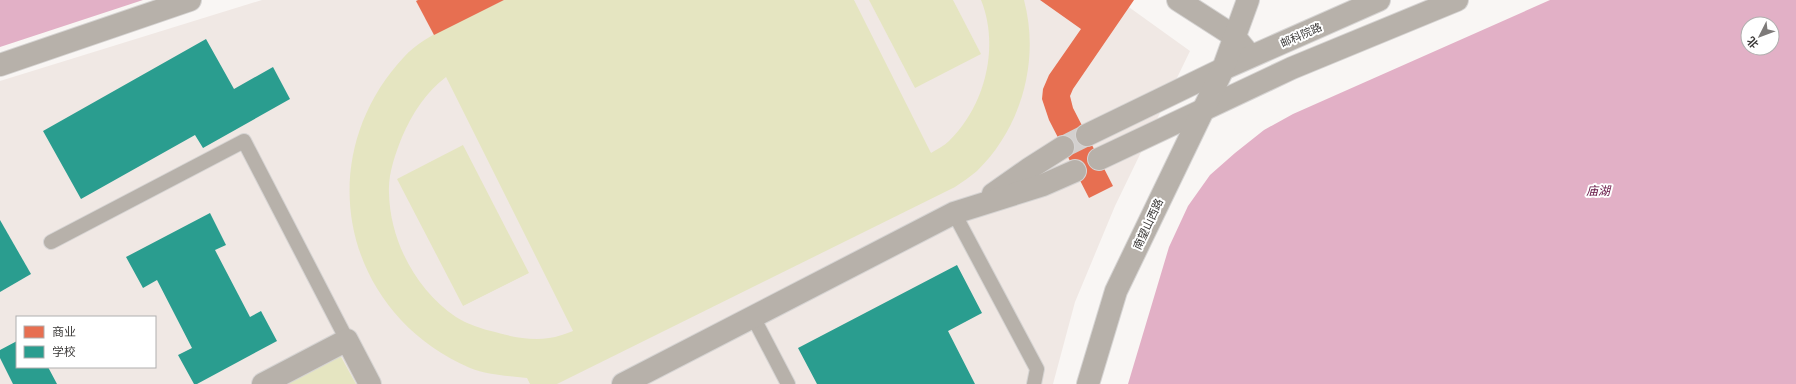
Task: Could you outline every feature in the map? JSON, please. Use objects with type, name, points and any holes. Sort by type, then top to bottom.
[{"type":"street","points":[[0,65],[190,0]]},
{"type":"street","points":[[1178,0],[1234,36],[1268,79]]},
{"type":"street","name":"南望山西路","points":[[1088,384],[1116,291],[1202,109],[1223,69],[1248,0]]},
{"type":"street","name":"邮科院路","points":[[1087,134],[1223,69],[1379,0]]},
{"type":"street","points":[[1099,159],[1268,79],[1457,0]]},
{"type":"street","points":[[976,206],[1063,147]]},
{"type":"street","points":[[623,384],[954,213],[1043,185],[1075,171]]},
{"type":"street","points":[[263,384],[347,340],[370,384]]},
{"type":"lane","points":[[51,242],[244,141],[347,340]]},
{"type":"lane","points":[[954,213],[1037,369],[1034,384]]},
{"type":"lane","points":[[753,317],[788,384]]},
{"type":"shaded area","points":[[262,0],[1119,0],[1190,51],[1115,206],[1075,302],[1053,384],[0,384],[0,81]]},
{"type":"green space","points":[[504,0],[854,0],[931,153],[947,143],[961,127],[972,111],[986,75],[989,56],[989,37],[987,18],[981,0],[1024,0],[1030,46],[1028,69],[1023,92],[1016,113],[1006,134],[993,153],[977,171],[955,187],[557,384],[530,384],[527,378],[491,374],[470,368],[427,343],[393,311],[368,272],[354,230],[350,186],[356,141],[374,97],[404,57],[413,48],[437,32]],"holes":[[[446,77],[573,331],[552,338],[529,339],[502,334],[470,324],[456,317],[442,306],[417,279],[408,263],[394,229],[389,193],[391,172],[399,144],[410,120],[432,89]]]},
{"type":"green space","points":[[869,0],[953,0],[981,54],[915,88]]},
{"type":"green space","points":[[463,145],[529,273],[463,306],[397,179]]},
{"type":"green space","points":[[340,355],[356,384],[285,384]]},
{"type":"water","points":[[0,0],[143,0],[0,47]]},
{"type":"water","name":"庙湖","points":[[1550,0],[1796,0],[1796,384],[1128,384],[1169,247],[1188,206],[1210,175],[1264,130],[1293,114]]},
{"type":"building: 商业","points":[[504,0],[434,35],[416,1]]},
{"type":"building: 商业","points":[[1040,0],[1134,0],[1073,89],[1070,96],[1073,108],[1113,186],[1089,198],[1049,120],[1042,99],[1043,89],[1049,75],[1081,29]]},
{"type":"building: 学校","points":[[206,39],[234,89],[273,67],[290,99],[203,148],[195,135],[81,199],[43,131]]},
{"type":"building: 学校","points":[[210,213],[226,245],[215,250],[250,317],[261,311],[277,341],[197,384],[194,384],[178,355],[192,348],[157,280],[143,288],[126,257]]},
{"type":"building: 学校","points":[[0,220],[31,274],[0,292]]},
{"type":"building: 学校","points":[[957,265],[982,313],[948,331],[975,384],[817,384],[798,348]]},
{"type":"building: 学校","points":[[16,342],[16,368],[49,368],[57,384],[13,384],[0,358],[0,350]]},
{"type":"tunnel","points":[[1063,147],[1087,135]]}]
